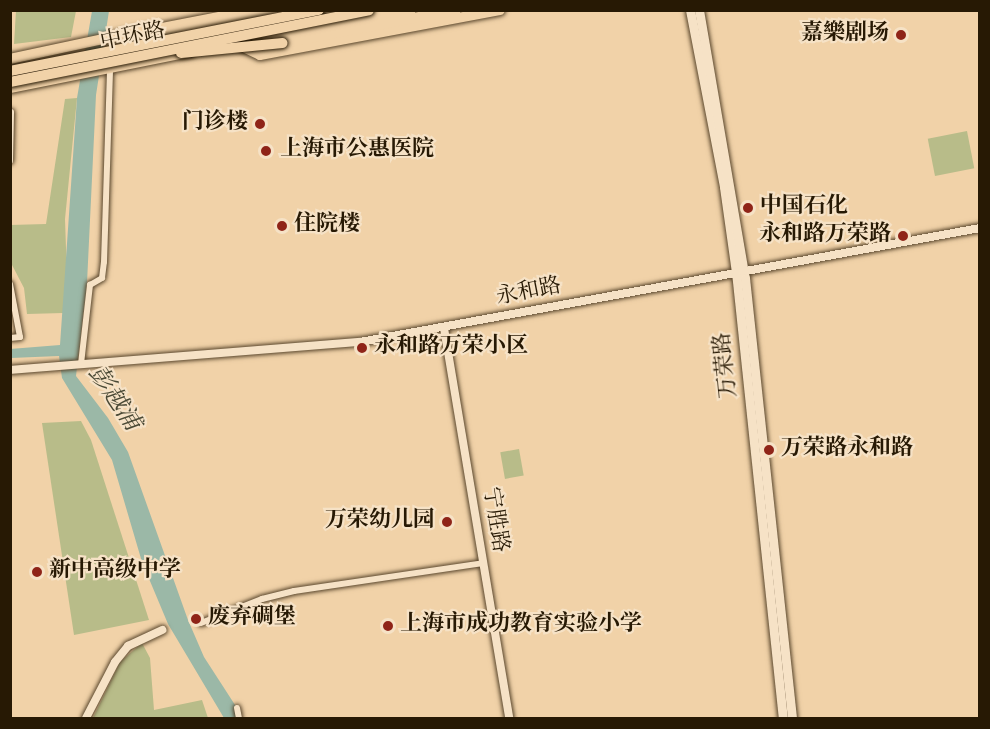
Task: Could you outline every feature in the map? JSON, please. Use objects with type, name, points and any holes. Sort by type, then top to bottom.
[{"type":"main road","points":[[10,59],[255,10]]},
{"type":"main road","points":[[224,32],[238,14],[282,10]]},
{"type":"main road","name":"中环路","points":[[10,73],[318,10]]},
{"type":"main road","points":[[109,63],[224,32],[334,10]]},
{"type":"main road","points":[[10,73],[69,69],[109,63],[172,47],[361,10]]},
{"type":"main road","name":"中环路","points":[[10,81],[153,57],[369,10]]},
{"type":"main road","points":[[10,81],[69,69],[235,44],[411,10]]},
{"type":"main road","points":[[153,57],[218,52],[283,43],[456,10]]},
{"type":"main road","points":[[235,44],[260,55],[500,10]]},
{"type":"main road","name":"万荣路","points":[[690,10],[740,271],[783,718]]},
{"type":"main road","name":"万荣路","points":[[699,10],[740,271],[792,718]]},
{"type":"main road","points":[[153,57],[172,47]]},
{"type":"main road","points":[[10,88],[69,69]]},
{"type":"street","points":[[81,364],[90,285],[102,278],[103,270],[109,63]]},
{"type":"street","points":[[10,161],[11,112]]},
{"type":"street","name":"永和路","points":[[10,370],[360,342],[980,228]]},
{"type":"street","points":[[10,284],[20,338],[10,338]]},
{"type":"street","name":"宁胜路","points":[[444,328],[509,718]]},
{"type":"street","points":[[201,623],[262,599],[294,591],[483,563]]},
{"type":"street","points":[[86,718],[115,662],[128,646],[162,630]]},
{"type":"street","points":[[237,708],[239,718]]},
{"type":"green space","points":[[16,11],[76,11],[71,37],[14,44]]},
{"type":"green space","points":[[77,98],[65,219],[67,277],[63,313],[27,314],[24,288],[11,263],[10,225],[46,224],[65,99]]},
{"type":"green space","points":[[967,131],[974,168],[935,176],[928,139]]},
{"type":"green space","points":[[81,421],[91,440],[149,620],[74,635],[42,423]]},
{"type":"green space","points":[[519,449],[524,476],[505,479],[500,452]]},
{"type":"green space","points":[[142,643],[150,658],[154,710],[202,700],[208,718],[93,718],[120,662]]},
{"type":"shaded area","points":[[92,11],[109,11],[96,95],[87,283],[76,376],[108,418],[128,452],[188,620],[204,657],[237,708],[237,718],[224,718],[168,624],[142,562],[112,460],[62,378],[59,356],[11,358],[10,349],[60,345],[77,98]]},
{"type":"place","name":"嘉樂剧场","points":[[901,35]]},
{"type":"place","name":"门诊楼","points":[[260,124]]},
{"type":"place","name":"上海市公惠医院","points":[[266,151]]},
{"type":"place","name":"中国石化","points":[[748,208]]},
{"type":"place","name":"住院楼","points":[[282,226]]},
{"type":"place","name":"永和路万荣路","points":[[903,236]]},
{"type":"place","name":"永和路万荣小区","points":[[362,348]]},
{"type":"place","name":"万荣路永和路","points":[[769,450]]},
{"type":"place","name":"万荣幼儿园","points":[[447,522]]},
{"type":"place","name":"新中高级中学","points":[[37,572]]},
{"type":"place","name":"废弃碉堡","points":[[196,619]]},
{"type":"place","name":"上海市成功教育实验小学","points":[[388,626]]},
{"type":"water label","name":"彭越浦","points":[[113,399]]}]
